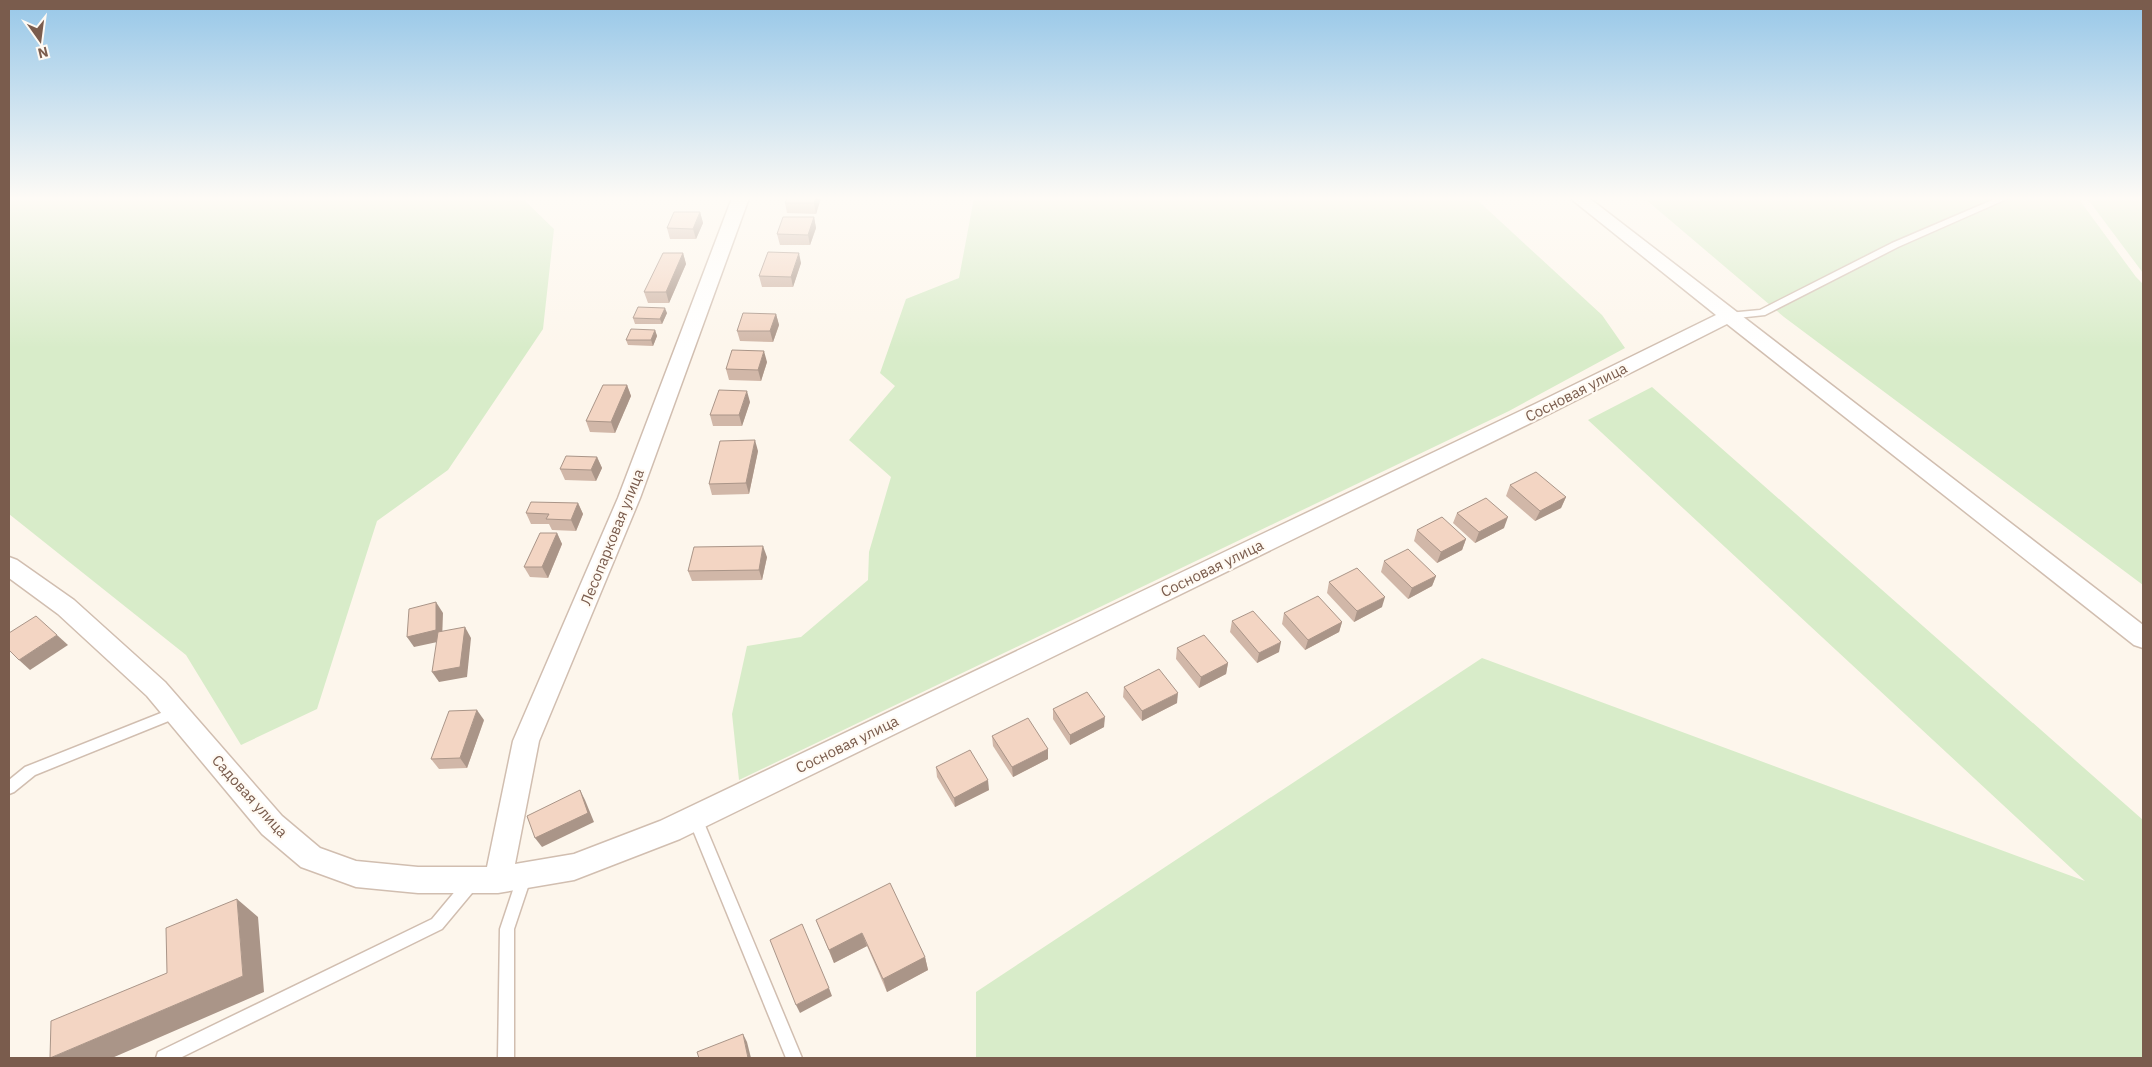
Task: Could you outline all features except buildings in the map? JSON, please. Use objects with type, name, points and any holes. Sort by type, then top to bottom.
[{"type":"street","name":"Лесопарковая улица","points":[[486,880],[526,741],[629,498],[722,248]]},
{"type":"street","points":[[1641,248],[2143,638]]},
{"type":"street","name":"Сосновая улица","points":[[695,818],[1542,409],[1728,316]]},
{"type":"street","name":"Садовая улица","points":[[9,566],[66,607],[156,689],[272,825],[311,858],[356,874],[418,880],[486,880],[574,867],[670,830],[695,818]]},
{"type":"lane","points":[[1728,316],[1762,313],[1890,248]]},
{"type":"lane","points":[[9,788],[30,771],[176,712]]},
{"type":"lane","points":[[695,818],[794,1058]]},
{"type":"lane","points":[[506,1058],[507,928],[525,875]]},
{"type":"lane","points":[[164,1058],[437,924],[486,880]]},
{"type":"green space","points":[[9,248],[552,248],[543,329],[448,470],[377,521],[317,709],[241,745],[186,655],[9,514]]},
{"type":"green space","points":[[965,248],[1529,248],[1602,315],[1625,348],[1509,411],[739,780],[732,714],[747,646],[801,637],[868,580],[869,552],[891,477],[849,440],[895,386],[880,373],[906,299],[959,278]]},
{"type":"green space","points":[[1703,248],[2115,248],[2143,284],[2143,585],[1784,317]]},
{"type":"green space","points":[[2124,248],[2143,248],[2143,273]]},
{"type":"green space","points":[[1652,387],[2143,820],[2143,1058],[976,1058],[976,992],[1482,658],[2085,881],[1588,420]]}]
